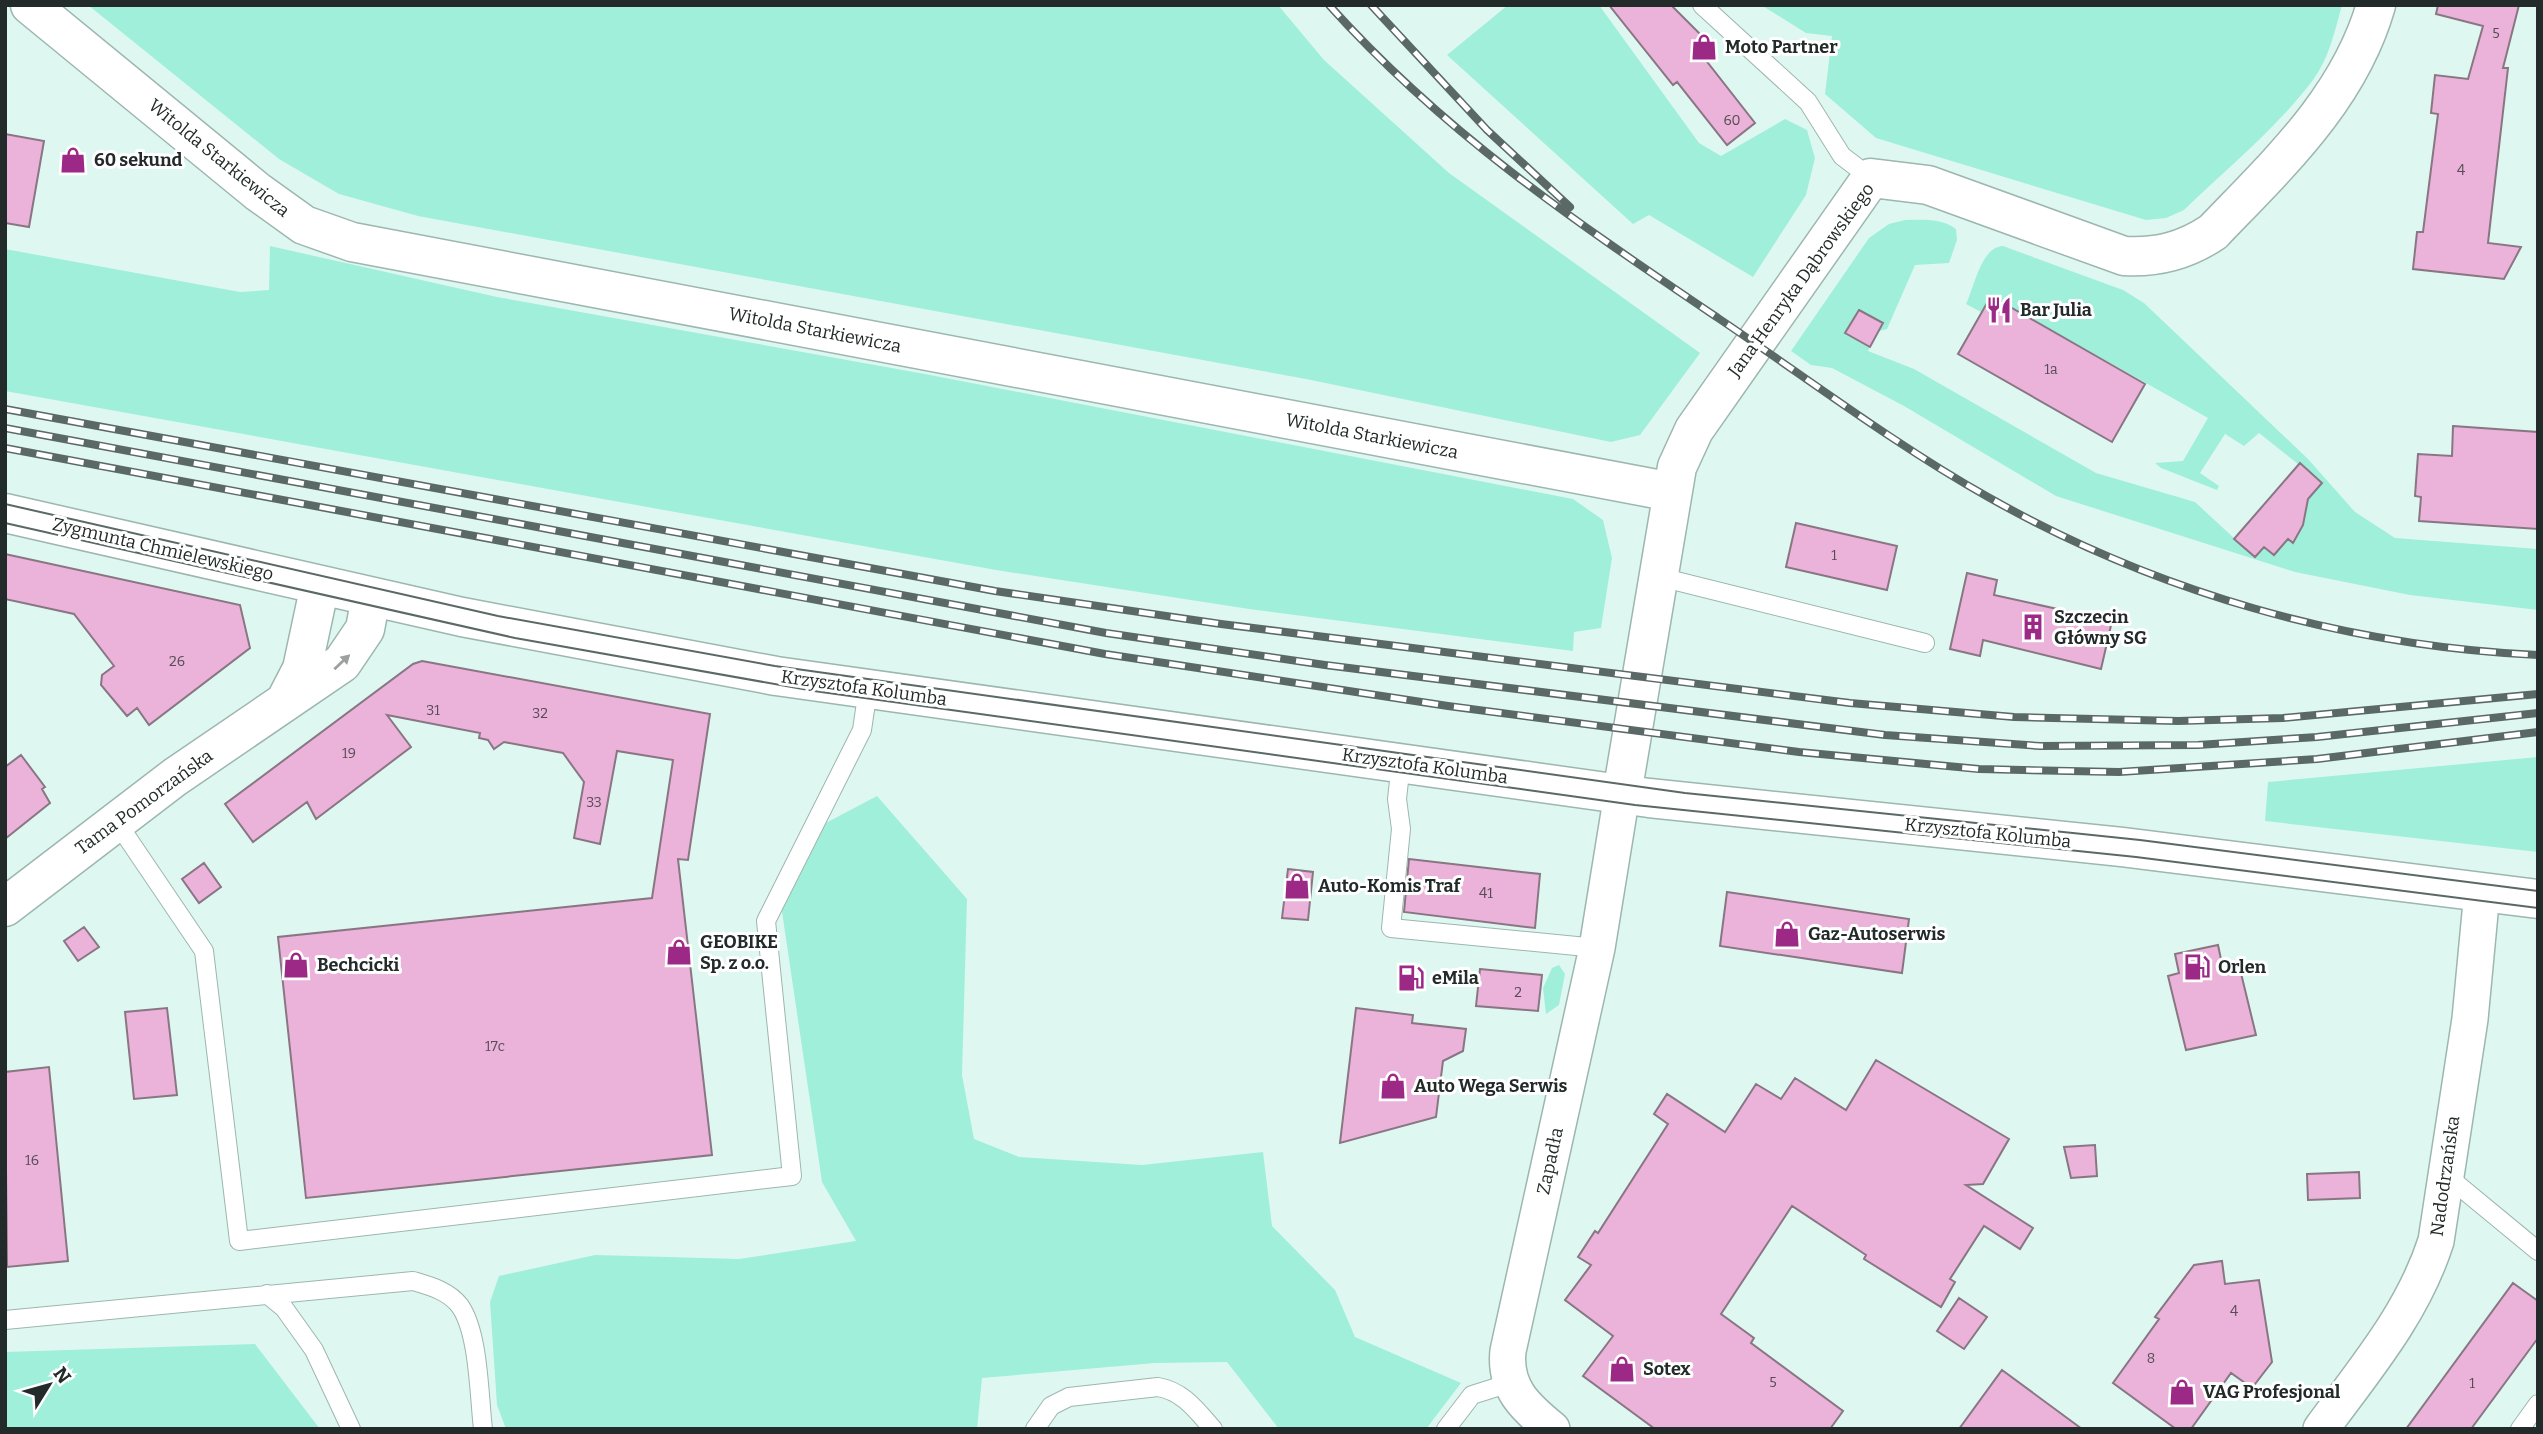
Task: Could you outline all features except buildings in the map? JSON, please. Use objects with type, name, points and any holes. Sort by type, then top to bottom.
[{"type":"street","name":"Witolda Starkiewicza","points":[[30,5],[258,192],[304,225],[352,242],[1672,492]]},
{"type":"street","name":"Jana Henryka Dąbrowskiego","points":[[1622,794],[1677,467],[1694,430],[1871,178],[1928,185],[2124,256],[2148,258],[2193,246],[2213,232],[2329,105],[2358,57],[2376,5]]},
{"type":"street","name":"Zygmunta Chmielewskiego","points":[[5,513],[320,585]]},
{"type":"street","name":"Krzysztofa Kolumba","points":[[320,585],[592,644],[868,689],[1622,794],[2185,854],[2538,899]]},
{"type":"street","name":"Tama Pomorzańska","points":[[286,700],[302,669],[320,585]]},
{"type":"street","name":"Tama Pomorzańska","points":[[5,907],[116,821],[334,669],[349,655],[365,629],[371,597]]},
{"type":"street","name":"Zapadła","points":[[1510,1383],[1508,1351],[1597,948],[1622,794]]},
{"type":"street","name":"Nadodrzańska","points":[[2321,1429],[2399,1324],[2414,1298],[2436,1241],[2470,1019],[2482,892]]},
{"type":"street","points":[[1510,1383],[1528,1410],[1552,1429]]},
{"type":"lane","points":[[1702,5],[1808,102],[1842,156],[1871,178]]},
{"type":"lane","points":[[1660,577],[1925,643]]},
{"type":"lane","points":[[116,821],[204,951],[239,1241],[792,1176],[766,921],[862,730],[868,689]]},
{"type":"lane","points":[[1401,763],[1396,799],[1401,829],[1391,928],[1597,948]]},
{"type":"lane","points":[[2447,1176],[2538,1251]]},
{"type":"lane","points":[[5,1320],[413,1281],[439,1289],[460,1306],[470,1328],[483,1429]]},
{"type":"lane","points":[[267,1294],[284,1308],[314,1350],[351,1429]]},
{"type":"lane","points":[[1446,1429],[1472,1395],[1510,1383]]},
{"type":"lane","points":[[1035,1429],[1051,1406],[1069,1397],[1158,1387],[1170,1389],[1184,1397],[1213,1429]]},
{"type":"lane","points":[[2520,1429],[2538,1404]]},
{"type":"green space","points":[[88,5],[1278,5],[1324,60],[1449,173],[1700,353],[1640,435],[1611,442],[1306,379],[418,216],[339,194],[279,159]]},
{"type":"green space","points":[[1508,5],[1599,5],[1699,143],[1721,156],[1785,119],[1807,130],[1815,158],[1806,195],[1753,277],[1649,215],[1633,224],[1447,55]]},
{"type":"green space","points":[[1761,5],[2342,5],[2323,63],[2313,80],[2284,115],[2184,210],[2166,218],[2146,220],[1876,138],[1825,94],[1832,36],[1806,33]]},
{"type":"green space","points":[[1905,220],[1931,220],[1950,225],[1956,229],[1957,240],[1949,263],[1915,265],[1887,329],[1879,331],[1882,323],[1859,310],[1845,333],[1870,347],[1868,351],[1914,369],[2096,473],[2195,502],[2248,551],[2257,555],[2264,547],[2288,539],[2292,542],[2303,525],[2306,506],[2304,503],[2322,483],[2259,433],[2244,446],[2225,434],[2200,473],[2219,486],[2217,490],[2161,468],[2155,463],[2183,461],[2208,418],[1991,296],[1981,312],[1966,304],[1984,260],[1995,248],[2003,246],[2123,290],[2144,303],[2308,459],[2355,512],[2395,538],[2538,549],[2538,610],[2410,595],[2295,572],[2056,496],[1904,406],[1832,368],[1811,365],[1791,351],[1869,238],[1889,224]]},
{"type":"green space","points":[[270,246],[497,297],[925,374],[1573,499],[1603,520],[1612,558],[1601,628],[1574,632],[1573,651],[1249,609],[996,570],[5,391],[5,249],[240,292],[269,290]]},
{"type":"green space","points":[[2538,757],[2538,852],[2265,821],[2268,782]]},
{"type":"green space","points":[[877,796],[967,899],[962,1075],[974,1139],[1019,1157],[1142,1165],[1263,1152],[1272,1226],[1335,1290],[1355,1337],[1461,1383],[1426,1429],[1279,1429],[1227,1362],[1155,1363],[982,1378],[977,1429],[506,1429],[497,1405],[490,1302],[499,1276],[595,1255],[739,1259],[856,1241],[822,1182],[781,905],[822,825]]},
{"type":"green space","points":[[1559,965],[1565,974],[1559,1005],[1546,1014],[1543,988],[1552,968]]},
{"type":"green space","points":[[255,1344],[320,1429],[5,1429],[5,1352]]},
{"type":"tram line","points":[[5,504],[498,616],[775,666],[1685,793],[2140,840],[2538,891]]},
{"type":"tram line","points":[[5,523],[515,638],[814,691],[1635,805],[2136,857],[2538,908]]},
{"type":"railway","points":[[1329,5],[1373,52],[1419,95],[1563,211],[1885,433],[1988,497],[2052,531],[2118,560],[2185,586],[2254,608],[2323,626],[2394,640],[2466,650],[2538,655]]},
{"type":"railway","points":[[1371,5],[1487,130],[1570,207]]},
{"type":"railway","points":[[5,409],[995,591],[1221,624],[1850,703],[2014,717],[2178,721],[2283,718],[2538,694]]},
{"type":"railway","points":[[5,428],[1106,633],[1325,665],[1885,735],[2040,746],[2198,745],[2317,737],[2538,713]]},
{"type":"railway","points":[[5,448],[1105,654],[1448,706],[1799,752],[1979,769],[2119,772],[2317,759],[2538,732]]},
{"type":"place","name":"Moto Partner","points":[[1704,47]]},
{"type":"place","name":"60 sekund","points":[[73,160]]},
{"type":"place","name":"Bar Julia","points":[[1999,310]]},
{"type":"place","name":"Szczecin Główny SG","points":[[2033,627]]},
{"type":"place","name":"Auto-Komis Traf","points":[[1297,886]]},
{"type":"place","name":"Gaz-Autoserwis","points":[[1787,934]]},
{"type":"place","name":"GEOBIKE Sp. z o.o.","points":[[679,952]]},
{"type":"place","name":"Bechcicki","points":[[296,965]]},
{"type":"place","name":"Orlen","points":[[2197,967]]},
{"type":"place","name":"eMila","points":[[1411,978]]},
{"type":"place","name":"Auto Wega Serwis","points":[[1393,1086]]},
{"type":"place","name":"Sotex","points":[[1622,1369]]},
{"type":"place","name":"VAG Profesjonal","points":[[2182,1392]]}]
